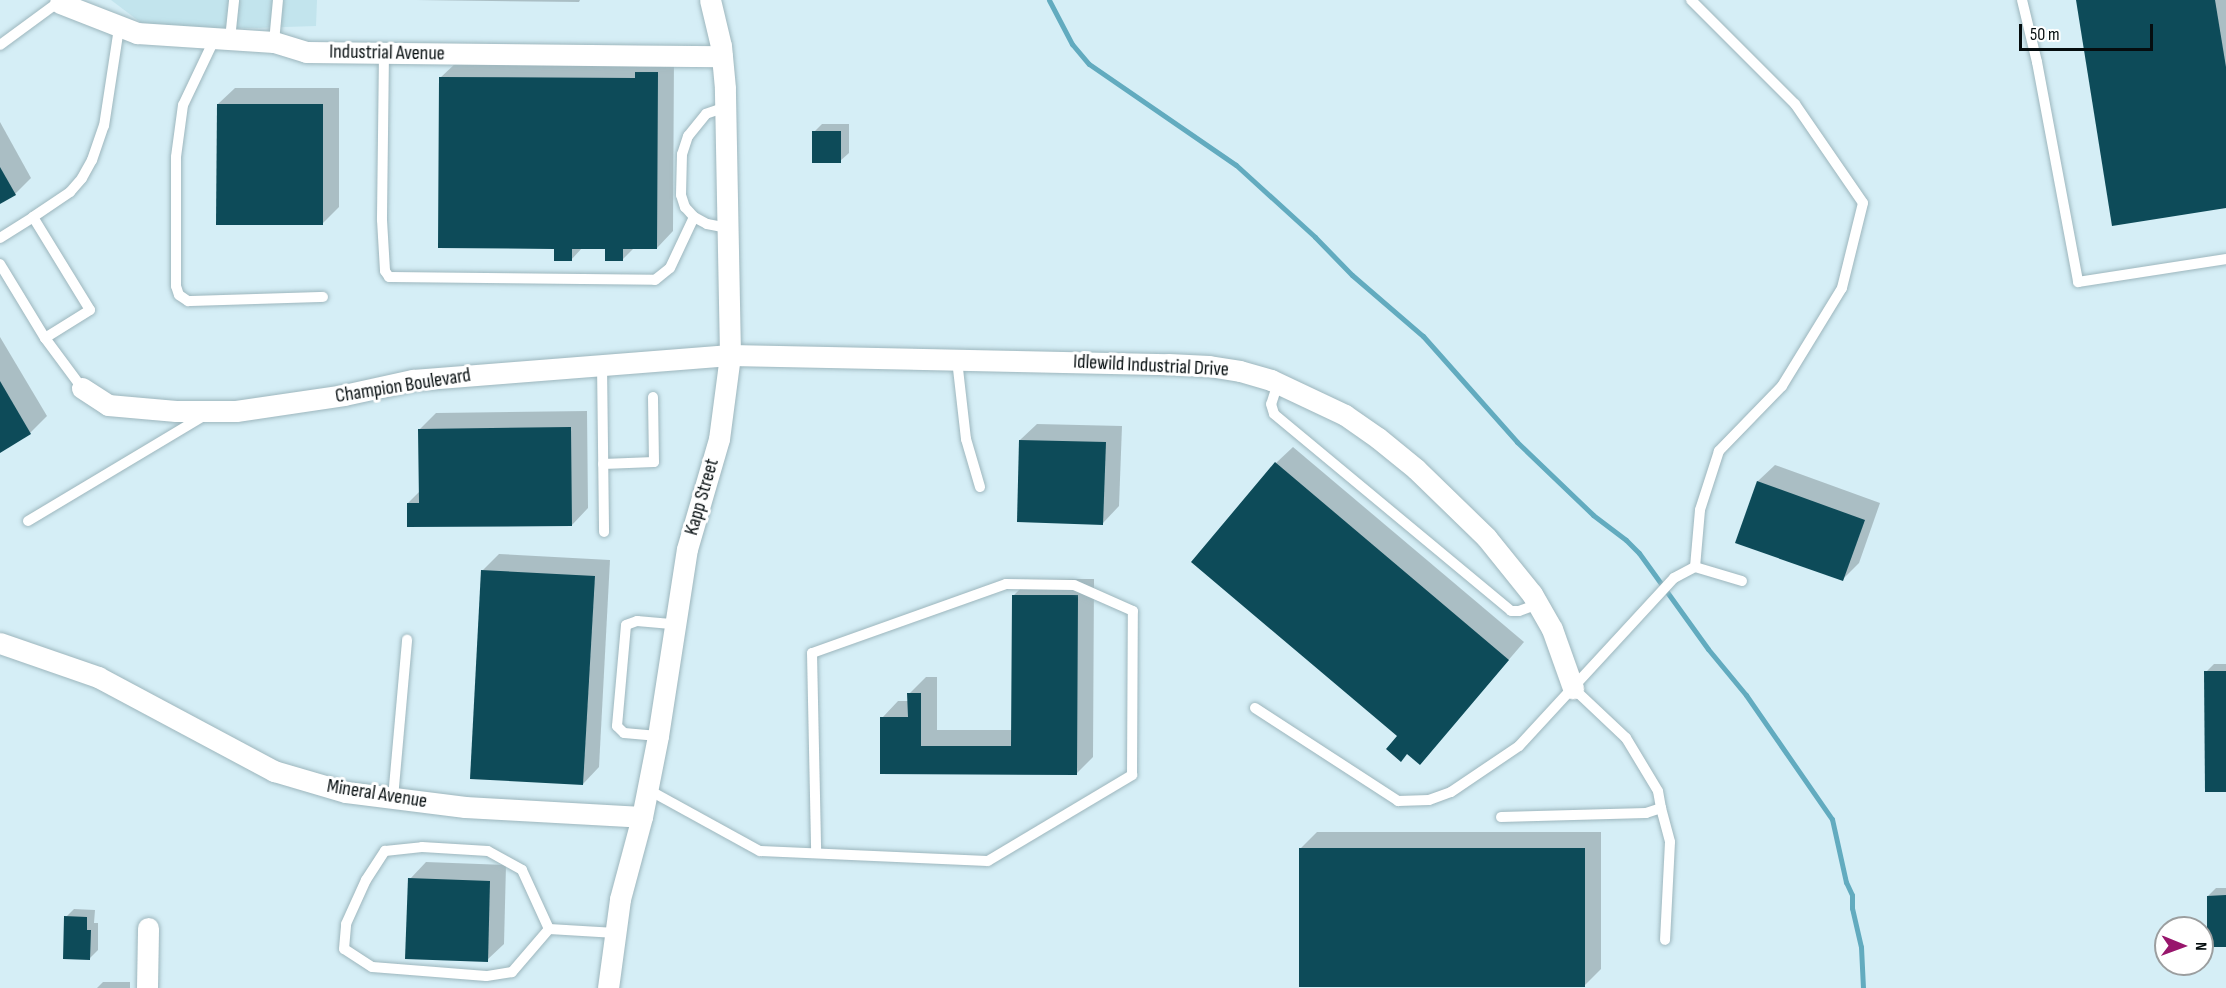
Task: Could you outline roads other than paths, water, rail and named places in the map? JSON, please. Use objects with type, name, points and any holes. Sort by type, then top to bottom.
[{"type":"street","name":"Kapp Street","points":[[608,988],[620,899],[642,817],[658,736],[687,549],[719,439],[730,355],[726,107],[722,56],[710,0]]},
{"type":"street","name":"Industrial Avenue","points":[[60,2],[119,28],[168,36],[274,42],[306,52],[722,56]]},
{"type":"street","name":"Idlewild Industrial Drive","points":[[730,355],[1209,366],[1240,371],[1278,383],[1345,415],[1378,438],[1416,469],[1486,537],[1513,568],[1538,604],[1552,629],[1572,688]]},
{"type":"street","name":"Champion Boulevard","points":[[82,388],[108,405],[236,411],[297,403],[413,380],[730,355]]},
{"type":"street","name":"Mineral Avenue","points":[[0,643],[98,677],[274,771],[346,792],[465,807],[642,817]]},
{"type":"street","points":[[147,988],[148,928]]},
{"type":"lane","points":[[234,0],[223,39],[183,105],[176,157],[176,286],[179,295],[188,302],[323,297]]},
{"type":"lane","points":[[274,42],[278,0]]},
{"type":"lane","points":[[1691,0],[1795,104],[1863,203],[1842,288],[1782,386],[1719,451],[1700,510],[1695,567]]},
{"type":"lane","points":[[2022,0],[2037,62],[2078,282],[2226,259]]},
{"type":"lane","points":[[0,45],[60,2]]},
{"type":"lane","points":[[0,238],[70,192],[82,178],[92,160],[104,126],[119,28]]},
{"type":"lane","points":[[384,53],[382,220],[385,271],[389,278],[655,280],[670,268],[694,217]]},
{"type":"lane","points":[[726,107],[706,114],[688,136],[682,154],[681,195],[685,207],[694,217],[707,224],[728,228]]},
{"type":"lane","points":[[33,217],[90,310],[45,339]]},
{"type":"lane","points":[[0,264],[45,339],[82,388]]},
{"type":"lane","points":[[957,360],[966,439],[980,487]]},
{"type":"lane","points":[[602,364],[604,532]]},
{"type":"lane","points":[[1278,383],[1271,404],[1274,414],[1511,611],[1519,612],[1538,604]]},
{"type":"lane","points":[[603,464],[654,462],[653,397]]},
{"type":"lane","points":[[28,521],[213,411]]},
{"type":"lane","points":[[1256,708],[1398,801],[1430,800],[1450,792],[1519,746],[1674,578],[1695,567],[1742,581]]},
{"type":"lane","points":[[647,789],[760,851],[988,861],[1132,775],[1133,611],[1074,585],[1006,584],[813,654],[816,852]]},
{"type":"lane","points":[[658,736],[624,733],[617,726],[626,625],[637,621],[674,624]]},
{"type":"lane","points":[[393,798],[407,640]]},
{"type":"lane","points":[[1572,688],[1626,738],[1658,791],[1670,842],[1665,940]]},
{"type":"lane","points":[[1501,817],[1647,813],[1661,808]]},
{"type":"lane","points":[[422,847],[488,851],[522,870],[549,929],[512,972],[486,976],[372,967],[344,949],[346,924],[366,880],[386,851],[422,847]]},
{"type":"lane","points":[[549,929],[616,933]]},
{"type":"waterway","points":[[1049,0],[1072,44],[1089,64],[1236,165],[1315,237],[1352,275],[1423,336],[1517,442],[1593,515],[1639,553],[1708,649],[1746,695],[1832,819],[1846,882],[1852,895],[1852,908],[1861,947],[1863,988]]}]
